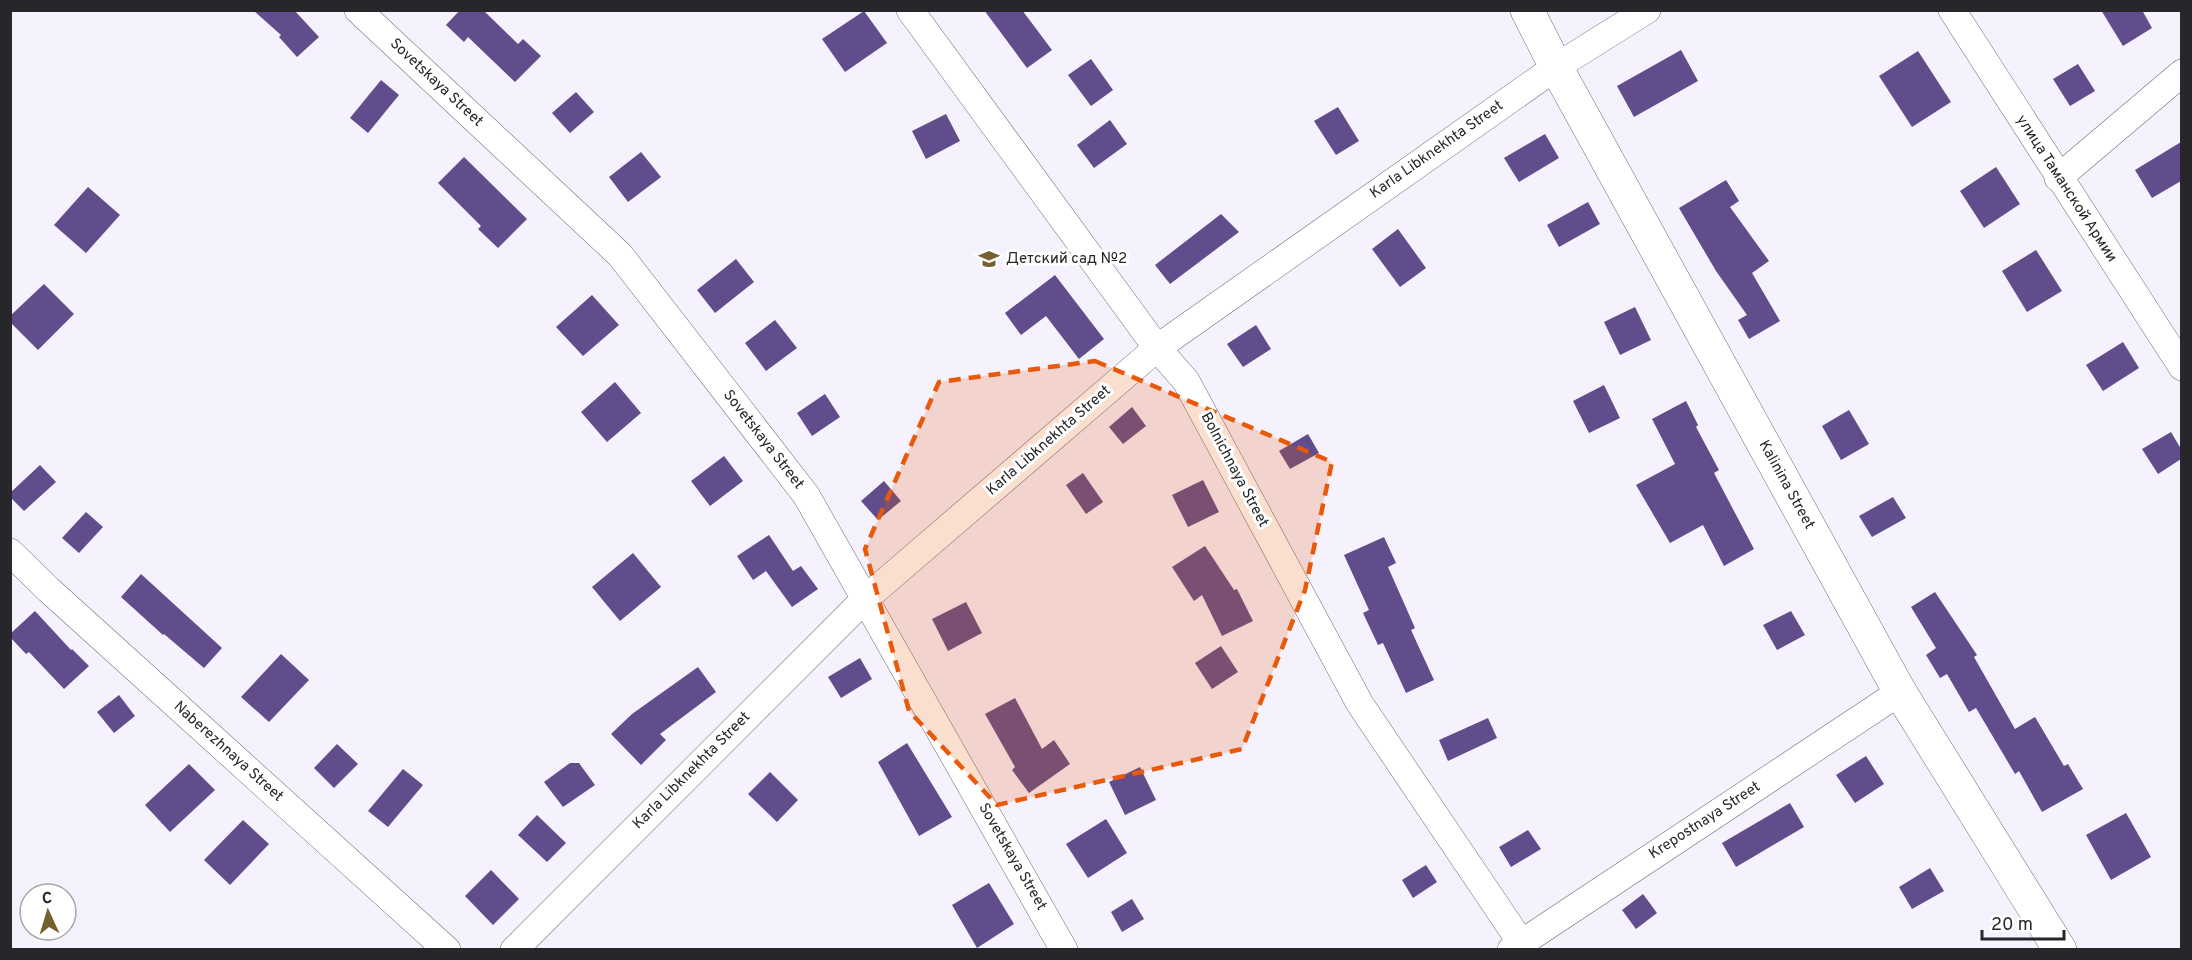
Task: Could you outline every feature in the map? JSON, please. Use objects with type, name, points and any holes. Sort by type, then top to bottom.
[{"type":"street","name":"Sovetskaya Street","points":[[358,10],[620,255],[806,495],[1064,950]]},
{"type":"street","name":"Bolnichnaya Street","points":[[910,10],[1157,348],[1186,381],[1359,704],[1520,947]]},
{"type":"street","name":"Kalinina Street","points":[[1527,10],[1556,67],[1900,692],[2060,950]]},
{"type":"street","name":"Karla Libknekhta Street","points":[[513,950],[865,599],[1157,348],[1556,67],[1647,10]]},
{"type":"street","name":"улица Таманской Армии","points":[[1952,10],[2181,367]]},
{"type":"street","points":[[2058,178],[2181,73]]},
{"type":"street","name":"Naberezhnaya Street","points":[[10,552],[447,950]]},
{"type":"street","name":"Krepostnaya Street","points":[[1520,947],[1900,692]]},
{"type":"highlighted area","points":[[1095,361],[1332,462],[1305,590],[1242,749],[997,805],[909,711],[865,549],[939,382]]},
{"type":"building","points":[[253,10],[294,10],[319,37],[297,57],[279,37],[281,35]]},
{"type":"building","points":[[460,10],[483,10],[518,44],[523,39],[541,56],[515,82],[468,37],[464,42],[446,25]]},
{"type":"building","points":[[984,10],[1022,10],[1052,50],[1027,68]]},
{"type":"building","points":[[2101,10],[2142,10],[2152,28],[2123,46]]},
{"type":"building","points":[[864,11],[887,43],[845,72],[822,39]]},
{"type":"building","points":[[1681,50],[1698,81],[1634,117],[1617,86]]},
{"type":"building","points":[[1918,51],[1951,102],[1912,127],[1879,76]]},
{"type":"building","points":[[1091,59],[1113,90],[1091,106],[1068,75]]},
{"type":"building","points":[[2078,64],[2095,91],[2070,106],[2053,79]]},
{"type":"building","points":[[381,80],[399,95],[368,133],[350,118]]},
{"type":"building","points":[[576,92],[594,112],[570,133],[552,113]]},
{"type":"building","points":[[1338,107],[1359,141],[1336,155],[1314,121]]},
{"type":"building","points":[[946,114],[960,141],[926,159],[912,131]]},
{"type":"building","points":[[1110,120],[1127,144],[1094,168],[1077,145]]},
{"type":"building","points":[[1545,134],[1559,158],[1519,182],[1504,158]]},
{"type":"building","points":[[2181,142],[2181,181],[2152,198],[2135,170]]},
{"type":"building","points":[[641,152],[661,177],[628,202],[609,177]]},
{"type":"building","points":[[464,157],[527,219],[498,248],[478,229],[481,226],[438,183]]},
{"type":"building","points":[[1996,167],[2020,204],[1984,228],[1960,191]]},
{"type":"building","points":[[1726,180],[1739,201],[1730,207],[1769,261],[1752,273],[1780,321],[1749,339],[1738,320],[1747,315],[1716,271],[1679,208]]},
{"type":"building","points":[[88,187],[120,215],[86,253],[54,225]]},
{"type":"building","points":[[1588,202],[1600,224],[1559,247],[1547,225]]},
{"type":"building","points":[[1221,214],[1239,232],[1170,284],[1155,265]]},
{"type":"building","points":[[1398,229],[1426,268],[1400,287],[1372,249]]},
{"type":"building","points":[[2036,250],[2062,291],[2027,312],[2002,271]]},
{"type":"building","points":[[736,259],[754,282],[715,313],[697,290]]},
{"type":"building","points":[[1055,275],[1104,339],[1079,359],[1046,316],[1021,335],[1005,313]]},
{"type":"building","points":[[44,284],[74,314],[38,350],[10,322],[10,316]]},
{"type":"building","points":[[592,295],[619,325],[583,356],[556,327]]},
{"type":"building","points":[[1635,307],[1651,340],[1620,355],[1604,322]]},
{"type":"building","points":[[775,320],[797,348],[766,371],[745,343]]},
{"type":"building","points":[[1256,325],[1271,349],[1243,367],[1227,344]]},
{"type":"building","points":[[2123,342],[2139,368],[2103,391],[2086,365]]},
{"type":"building","points":[[615,382],[641,413],[607,442],[581,412]]},
{"type":"building","points":[[1604,385],[1620,418],[1589,433],[1573,401]]},
{"type":"building","points":[[825,394],[840,417],[812,436],[797,413]]},
{"type":"building","points":[[1686,401],[1698,425],[1696,427],[1719,470],[1714,473],[1754,549],[1724,566],[1703,525],[1670,543],[1636,485],[1675,464],[1652,419]]},
{"type":"building","points":[[1132,407],[1146,426],[1123,444],[1109,427]]},
{"type":"building","points":[[1849,410],[1869,444],[1841,460],[1822,426]]},
{"type":"building","points":[[2171,432],[2181,449],[2181,459],[2158,474],[2142,449]]},
{"type":"building","points":[[1308,434],[1319,453],[1290,469],[1279,451]]},
{"type":"building","points":[[724,456],[743,481],[710,506],[691,481]]},
{"type":"building","points":[[40,465],[56,482],[24,511],[10,497],[10,493]]},
{"type":"building","points":[[1083,473],[1103,502],[1086,514],[1066,485]]},
{"type":"building","points":[[1203,480],[1219,512],[1188,527],[1172,495]]},
{"type":"building","points":[[884,481],[901,501],[878,520],[861,501]]},
{"type":"building","points":[[1893,497],[1906,518],[1872,537],[1859,516]]},
{"type":"building","points":[[86,512],[103,527],[79,553],[62,538]]},
{"type":"building","points":[[769,535],[793,571],[801,566],[818,589],[792,607],[766,571],[753,580],[737,556]]},
{"type":"building","points":[[1384,537],[1396,563],[1388,567],[1415,628],[1411,630],[1434,680],[1406,693],[1383,643],[1378,645],[1363,613],[1369,610],[1344,555]]},
{"type":"building","points":[[1205,546],[1234,590],[1237,589],[1253,621],[1222,636],[1202,595],[1194,601],[1172,567]]},
{"type":"building","points":[[633,553],[661,587],[620,621],[592,587]]},
{"type":"building","points":[[141,574],[222,648],[204,668],[121,597]]},
{"type":"building","points":[[1935,592],[1977,655],[1974,657],[2015,729],[2035,717],[2064,766],[2068,764],[2083,789],[2042,812],[2019,771],[2015,774],[1976,708],[1969,712],[1947,674],[1940,678],[1926,655],[1936,648],[1911,607]]},
{"type":"building","points":[[966,602],[982,633],[948,651],[932,619]]},
{"type":"building","points":[[35,611],[89,666],[64,689],[29,652],[26,654],[10,637],[10,634]]},
{"type":"building","points":[[1791,611],[1805,635],[1777,650],[1763,625]]},
{"type":"building","points":[[1221,646],[1238,672],[1212,689],[1195,663]]},
{"type":"building","points":[[281,654],[309,680],[269,722],[241,697]]},
{"type":"building","points":[[860,658],[872,679],[841,698],[828,677]]},
{"type":"building","points":[[698,667],[716,692],[660,734],[666,740],[641,765],[611,734],[632,714]]},
{"type":"building","points":[[119,695],[135,716],[114,733],[97,712]]},
{"type":"building","points":[[1015,698],[1042,749],[1054,740],[1070,764],[1029,793],[1012,770],[1015,767],[985,714]]},
{"type":"building","points":[[1488,718],[1497,738],[1448,761],[1439,740]]},
{"type":"building","points":[[907,743],[952,817],[919,836],[878,762]]},
{"type":"building","points":[[337,744],[358,764],[334,788],[314,768]]},
{"type":"building","points":[[1866,756],[1884,784],[1855,803],[1836,775]]},
{"type":"building","points":[[570,763],[579,763],[595,785],[563,807],[544,782]]},
{"type":"building","points":[[189,764],[215,790],[170,832],[145,805]]},
{"type":"building","points":[[1140,767],[1156,800],[1125,815],[1109,782]]},
{"type":"building","points":[[403,769],[423,785],[388,827],[368,811]]},
{"type":"building","points":[[770,772],[798,800],[777,822],[748,794]]},
{"type":"building","points":[[1790,803],[1804,827],[1736,867],[1722,843]]},
{"type":"building","points":[[2126,813],[2151,857],[2111,880],[2086,835]]},
{"type":"building","points":[[537,815],[566,843],[547,862],[518,835]]},
{"type":"building","points":[[1106,819],[1127,853],[1088,878],[1066,844]]},
{"type":"building","points":[[243,820],[269,844],[230,885],[204,860]]},
{"type":"building","points":[[1528,830],[1541,849],[1511,867],[1499,847]]},
{"type":"building","points":[[1426,865],[1437,882],[1413,898],[1402,880]]},
{"type":"building","points":[[1930,868],[1944,891],[1912,909],[1899,887]]},
{"type":"building","points":[[491,870],[519,899],[493,925],[465,896]]},
{"type":"building","points":[[989,883],[1014,924],[977,948],[952,905]]},
{"type":"building","points":[[1643,894],[1657,913],[1636,929],[1622,910]]},
{"type":"building","points":[[1132,899],[1144,919],[1122,932],[1111,912]]},
{"type":"place","name":"Детский сад №2","points":[[989,259]]}]
